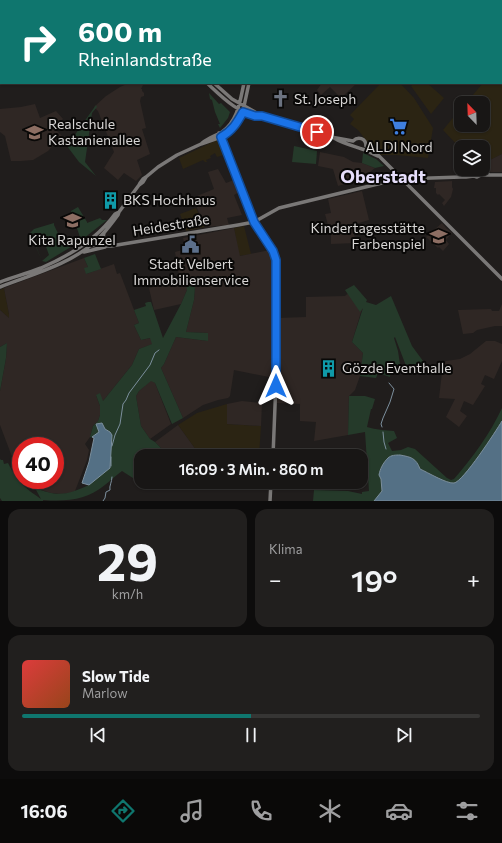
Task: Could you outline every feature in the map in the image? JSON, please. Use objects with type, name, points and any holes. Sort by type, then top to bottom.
[{"type":"main road","points":[[208,84],[243,112],[255,116],[262,116]]},
{"type":"main road","points":[[215,84],[240,104],[262,116],[331,137],[353,141],[356,138],[364,140],[366,146],[373,150],[502,279]]},
{"type":"main road","points":[[220,135],[230,124],[240,104],[244,84]]},
{"type":"main road","points":[[0,287],[32,276],[64,262],[91,245],[104,233],[118,215],[141,180],[168,159],[220,135],[230,132],[235,127],[243,112],[248,84]]},
{"type":"main road","points":[[220,135],[254,222],[273,251],[276,260],[276,381],[273,449]]},
{"type":"main road","points":[[331,137],[340,142],[378,156]]},
{"type":"main road","points":[[353,141],[352,143],[354,146]]},
{"type":"main road","points":[[362,149],[366,146]]},
{"type":"main road","name":"Heidestraße","points":[[490,175],[502,175]]},
{"type":"main road","name":"Heidestraße","points":[[82,245],[111,246],[185,235],[254,222],[280,208],[402,179],[479,176]]},
{"type":"main road","points":[[412,189],[416,179]]},
{"type":"main road","points":[[0,282],[41,268],[73,252],[98,233],[115,214],[119,212]]},
{"type":"main road","points":[[104,233],[104,240],[111,246]]},
{"type":"main road","points":[[80,252],[111,246]]},
{"type":"main road","points":[[270,501],[271,489]]},
{"type":"shaded area","points":[[127,84],[144,84],[141,89],[144,96],[141,97],[140,101],[146,128],[142,129],[150,154],[137,160],[142,175],[136,181],[124,173],[118,180],[104,168],[114,152],[98,111],[94,107],[106,96]]},
{"type":"shaded area","points":[[321,84],[356,84],[341,98],[330,87],[321,95],[317,90]]},
{"type":"shaded area","points":[[380,84],[401,84],[414,98],[433,128],[428,158],[381,155],[369,144],[358,130],[350,124],[354,119],[350,115]]},
{"type":"shaded area","points":[[413,84],[428,84],[444,98],[431,114],[411,86]]},
{"type":"shaded area","points":[[482,84],[502,84],[502,154],[490,160],[490,140],[454,140],[454,142],[443,130],[454,117],[454,132],[490,132],[490,96],[472,96]]},
{"type":"shaded area","name":"Realschule Kastanienallee","points":[[35,104],[40,118],[56,111],[63,119],[54,128],[62,136],[48,151],[33,160],[11,161],[5,136],[0,132],[0,109]]},
{"type":"shaded area","points":[[217,140],[224,155],[217,157],[215,153],[210,156],[211,158],[206,160],[207,162],[203,160],[183,169],[179,158]]},
{"type":"shaded area","points":[[320,152],[344,157],[353,162],[362,163],[375,168],[360,180],[338,186],[333,169],[318,166]]},
{"type":"shaded area","points":[[502,154],[502,172],[490,172],[490,160]]},
{"type":"shaded area","points":[[218,169],[226,183],[234,180],[239,192],[234,195],[242,215],[227,218],[229,225],[205,227],[197,208],[197,196],[214,189],[208,172]]},
{"type":"shaded area","points":[[452,181],[453,189],[451,197],[444,206],[442,203],[445,200],[436,193],[436,188],[434,188],[435,182]]},
{"type":"shaded area","points":[[362,191],[369,220],[352,225],[356,243],[331,244],[331,236],[325,214],[331,213],[328,199]]},
{"type":"shaded area","points":[[196,208],[205,227],[186,231],[180,214]]},
{"type":"shaded area","name":"Kindertagesstätte Farbenspiel","points":[[442,223],[452,233],[446,240],[449,244],[443,251],[426,237]]},
{"type":"shaded area","points":[[244,226],[251,254],[239,256],[234,228]]},
{"type":"shaded area","points":[[234,228],[240,256],[270,251],[273,262],[274,378],[234,370],[230,396],[228,398],[203,405],[183,418],[161,368],[176,337],[208,341],[208,333],[186,332],[194,300],[195,287],[187,290],[181,304],[154,310],[149,288],[180,281],[175,252],[186,249],[183,238]]},
{"type":"shaded area","points":[[84,258],[88,267],[86,274],[114,264],[117,274],[120,273],[139,323],[134,325],[141,340],[151,338],[153,344],[139,349],[132,365],[103,401],[96,395],[100,406],[100,415],[98,421],[93,426],[90,437],[85,444],[89,450],[87,460],[75,491],[70,493],[51,493],[38,489],[64,489],[64,437],[12,437],[12,457],[0,425],[0,391],[7,343],[0,347],[0,310],[9,318],[4,288]]},
{"type":"shaded area","points":[[4,288],[9,318],[0,310],[0,290]]},
{"type":"shaded area","points":[[354,288],[366,302],[361,312],[352,342],[363,353],[360,376],[355,390],[349,396],[348,435],[314,441],[316,422],[300,421],[300,404],[277,403],[278,318],[306,317],[306,297],[345,296]]},
{"type":"shaded area","points":[[502,304],[502,326],[495,326],[477,330],[473,333],[463,334],[458,310],[491,309],[492,311],[499,311]]},
{"type":"shaded area","points":[[486,341],[495,341],[502,344],[502,361],[494,379],[485,375],[481,384],[485,386],[473,405],[464,401],[460,411],[467,416],[459,427],[446,417],[455,399],[439,398],[443,364],[446,361],[460,359],[470,354]]},
{"type":"shaded area","points":[[151,380],[155,383],[171,424],[150,439],[141,426],[136,396],[139,391]]},
{"type":"shaded area","points":[[242,401],[262,403],[261,426],[227,424],[227,404]]},
{"type":"shaded area","points":[[227,404],[227,424],[261,426],[259,449],[195,449],[178,425],[197,413]]},
{"type":"shaded area","points":[[178,425],[195,449],[162,449],[155,442]]},
{"type":"green space","points":[[209,93],[219,104],[221,103],[230,112],[228,118],[220,128],[218,124],[220,124]]},
{"type":"green space","points":[[96,105],[97,107],[92,113],[85,162],[96,176],[79,162],[67,146]]},
{"type":"green space","points":[[294,146],[317,151],[316,164],[292,162]]},
{"type":"green space","points":[[363,153],[376,159],[384,166],[375,168],[362,163]]},
{"type":"green space","points":[[78,207],[87,223],[100,218],[102,220],[107,220],[79,242],[46,262],[42,261],[30,233],[34,229],[54,223],[64,246],[80,237],[71,211]],"holes":[[[41,233],[49,255],[42,261],[31,234]]]},
{"type":"green space","points":[[95,254],[101,269],[86,274],[84,268],[88,267],[84,258]]},
{"type":"green space","points":[[191,279],[195,287],[194,300],[186,332],[208,333],[208,341],[176,337],[161,368],[183,418],[172,424],[155,383],[151,381],[139,391],[136,396],[141,426],[150,439],[162,449],[134,449],[134,479],[122,471],[99,489],[88,495],[78,498],[53,501],[2,501],[0,498],[0,459],[3,460],[4,464],[8,463],[12,470],[12,489],[28,489],[41,499],[36,489],[50,493],[62,494],[75,491],[89,485],[110,432],[105,429],[92,437],[94,438],[90,437],[93,426],[98,421],[100,415],[100,406],[96,395],[100,393],[103,401],[132,365],[139,349],[152,344],[150,338],[141,340],[134,325],[139,323],[134,310],[146,306],[145,303],[151,302],[163,338],[187,290],[185,280]]},
{"type":"green space","points":[[354,285],[367,300],[366,302],[376,305],[391,296],[412,346],[423,361],[426,370],[408,371],[395,337],[401,371],[391,369],[390,377],[378,373],[376,378],[360,376],[363,353],[352,342],[363,308],[360,312],[345,290]]},
{"type":"green space","points":[[7,343],[6,358],[0,391],[0,347]]},
{"type":"green space","points":[[349,396],[365,396],[375,399],[367,427],[394,431],[397,438],[388,443],[392,451],[401,450],[408,447],[415,449],[451,480],[454,479],[481,445],[502,408],[502,421],[494,435],[458,482],[446,483],[420,469],[408,456],[397,455],[389,457],[381,468],[382,491],[374,501],[313,501],[314,490],[348,491],[362,494],[362,492],[369,491],[368,449],[366,449],[365,432],[348,435]]},
{"type":"water","points":[[502,421],[502,501],[374,501],[382,491],[379,473],[383,464],[389,457],[400,455],[410,457],[417,462],[420,469],[442,480],[454,483],[472,466]]},
{"type":"water","points":[[102,423],[105,429],[112,435],[110,468],[89,485],[82,483],[89,462],[94,438],[92,437],[99,432],[96,424]]},
{"type":"waterway","points":[[112,446],[120,424],[123,404],[129,393],[150,365],[155,353],[159,350]]},
{"type":"waterway","points":[[382,427],[381,424],[394,389],[389,383]]},
{"type":"waterway","points":[[383,432],[386,449]]},
{"type":"waterway","points":[[111,457],[111,466]]},
{"type":"waterway","points":[[103,501],[106,492],[110,490],[112,477]]},
{"type":"place","name":"St. Joseph","points":[[281,99]]},
{"type":"place","name":"ALDI Nord","points":[[399,127]]},
{"type":"place","name":"Realschule Kastanienallee","points":[[35,132]]},
{"type":"place","name":"BKS Hochhaus","points":[[110,200]]},
{"type":"place","name":"Kita Rapunzel","points":[[72,220]]},
{"type":"place","name":"Kindertagesstätte Farbenspiel","points":[[438,236]]},
{"type":"place","name":"Stadt Velbert Immobilienservice","points":[[191,244]]},
{"type":"place","name":"Gözde Eventhalle","points":[[329,368]]},
{"type":"district","name":"Oberstadt","points":[[383,177]]},
{"type":"route","points":[[276,386],[276,260],[273,251],[254,222],[221,137],[235,127],[243,112],[317,132]]}]
